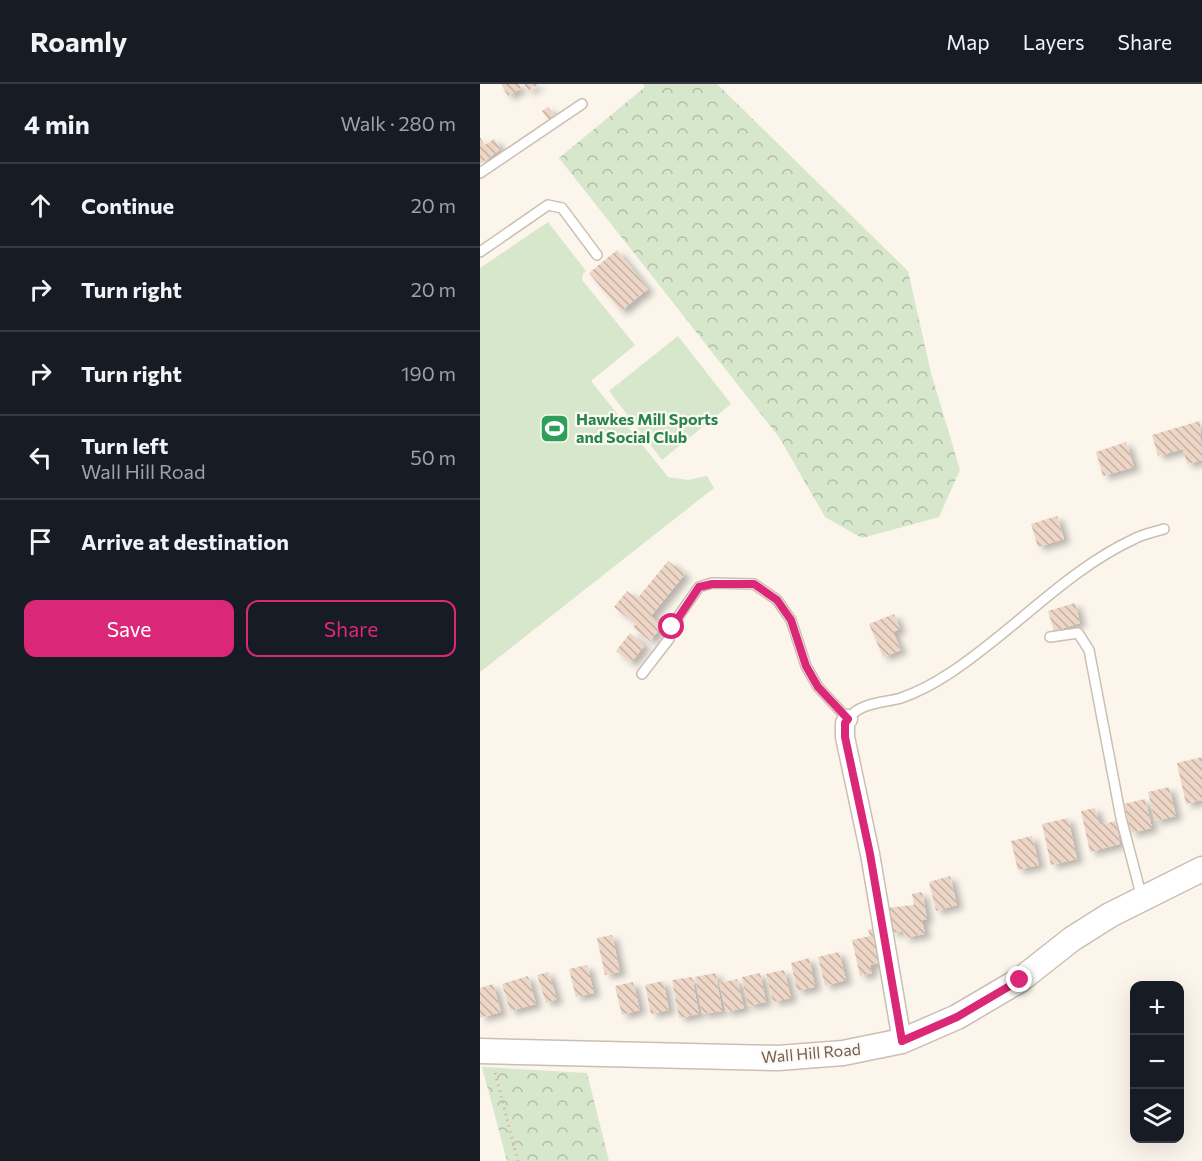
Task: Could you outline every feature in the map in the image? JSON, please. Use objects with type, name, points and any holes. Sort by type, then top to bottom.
[{"type":"street","points":[[848,719],[845,723],[845,737],[870,854],[902,1041]]},
{"type":"street","name":"Wall Hill Road","points":[[487,1058],[778,1058],[843,1053],[902,1041],[957,1017],[1020,980],[1072,939],[1110,915],[1202,869]]},
{"type":"lane","points":[[480,173],[582,104]]},
{"type":"lane","points":[[480,252],[548,205],[562,208],[597,255]]},
{"type":"lane","points":[[642,674],[669,639],[672,627],[699,587],[712,584],[754,584],[777,600],[791,620],[806,666],[812,677],[833,705],[848,719],[851,714],[870,704],[901,698],[951,673],[1111,551],[1135,538],[1164,529]]},
{"type":"lane","points":[[1050,637],[1078,633],[1089,650],[1121,818],[1142,898]]},
{"type":"path","points":[[487,1058],[518,1161]]},
{"type":"green space","points":[[643,84],[717,84],[908,271],[931,373],[960,470],[939,517],[862,538],[825,517],[779,437],[559,158],[645,87]]},
{"type":"green space","name":"Hawkes Mill Sports and Social Club","points":[[548,222],[586,271],[582,280],[635,345],[591,381],[668,477],[688,480],[707,476],[714,488],[480,672],[480,268]]},
{"type":"green space","points":[[678,336],[731,404],[662,460],[609,391]]},
{"type":"green space","points":[[482,1067],[587,1073],[609,1161],[507,1161]]},
{"type":"building","points":[[501,84],[519,84],[521,88],[508,96]]},
{"type":"building","points":[[524,84],[539,84],[528,91]]},
{"type":"building","points":[[548,107],[555,116],[549,120],[542,111]]},
{"type":"building","points":[[480,137],[485,145],[494,139],[501,149],[480,164]]},
{"type":"building","points":[[617,250],[648,289],[621,311],[589,273]]},
{"type":"building","points":[[1200,421],[1202,460],[1187,464],[1183,449],[1158,456],[1152,435]]},
{"type":"building","points":[[1126,442],[1134,467],[1103,476],[1096,452]]},
{"type":"building","points":[[1057,516],[1064,539],[1038,547],[1031,524]]},
{"type":"building","points":[[668,561],[685,574],[651,616],[662,626],[650,641],[633,627],[636,624],[614,607],[627,591],[637,599]]},
{"type":"building","points":[[1075,603],[1080,623],[1054,631],[1048,611]]},
{"type":"building","points":[[894,614],[900,629],[893,632],[901,650],[883,657],[869,624]]},
{"type":"building","points":[[630,633],[645,645],[631,663],[616,651]]},
{"type":"building","points":[[1202,757],[1202,800],[1186,804],[1177,763]]},
{"type":"building","points":[[1169,787],[1176,816],[1155,821],[1148,792]]},
{"type":"building","points":[[1145,799],[1152,828],[1131,833],[1124,804]]},
{"type":"building","points":[[1095,808],[1100,825],[1116,821],[1120,844],[1090,852],[1081,811]]},
{"type":"building","points":[[1068,818],[1077,859],[1051,865],[1042,824]]},
{"type":"building","points":[[1032,836],[1039,865],[1018,870],[1011,841]]},
{"type":"building","points":[[950,876],[957,905],[936,911],[929,882]]},
{"type":"building","points":[[922,892],[927,919],[922,920],[925,934],[905,938],[903,931],[892,933],[886,908],[914,905],[912,894]]},
{"type":"building","points":[[877,928],[884,962],[870,965],[872,973],[860,976],[852,940],[870,936],[868,930]]},
{"type":"building","points":[[612,935],[620,972],[605,975],[597,938]]},
{"type":"building","points":[[839,952],[846,980],[825,986],[818,957]]},
{"type":"building","points":[[809,958],[815,987],[797,991],[791,963]]},
{"type":"building","points":[[587,965],[594,993],[576,997],[569,969]]},
{"type":"building","points":[[784,970],[791,998],[773,1002],[766,974]]},
{"type":"building","points":[[548,972],[557,999],[546,1003],[537,975]]},
{"type":"building","points":[[716,973],[722,1011],[702,1014],[695,977]]},
{"type":"building","points":[[760,973],[766,1002],[748,1006],[742,977]]},
{"type":"building","points":[[528,976],[536,1004],[510,1011],[502,984]]},
{"type":"building","points":[[692,977],[699,1014],[679,1018],[672,980]]},
{"type":"building","points":[[737,979],[744,1008],[726,1012],[719,983]]},
{"type":"building","points":[[663,981],[669,1010],[651,1014],[645,985]]},
{"type":"building","points":[[633,982],[640,1010],[622,1015],[615,986]]},
{"type":"building","points":[[493,984],[501,1012],[480,1018],[480,988]]},
{"type":"place","name":"Hawkes Mill Sports and Social Club","points":[[555,428]]},
{"type":"route","points":[[672,627],[699,587],[712,584],[754,584],[777,600],[791,620],[806,666],[818,687],[848,719],[845,723],[845,737],[849,762],[870,854],[902,1041],[957,1017],[1020,980]]}]
